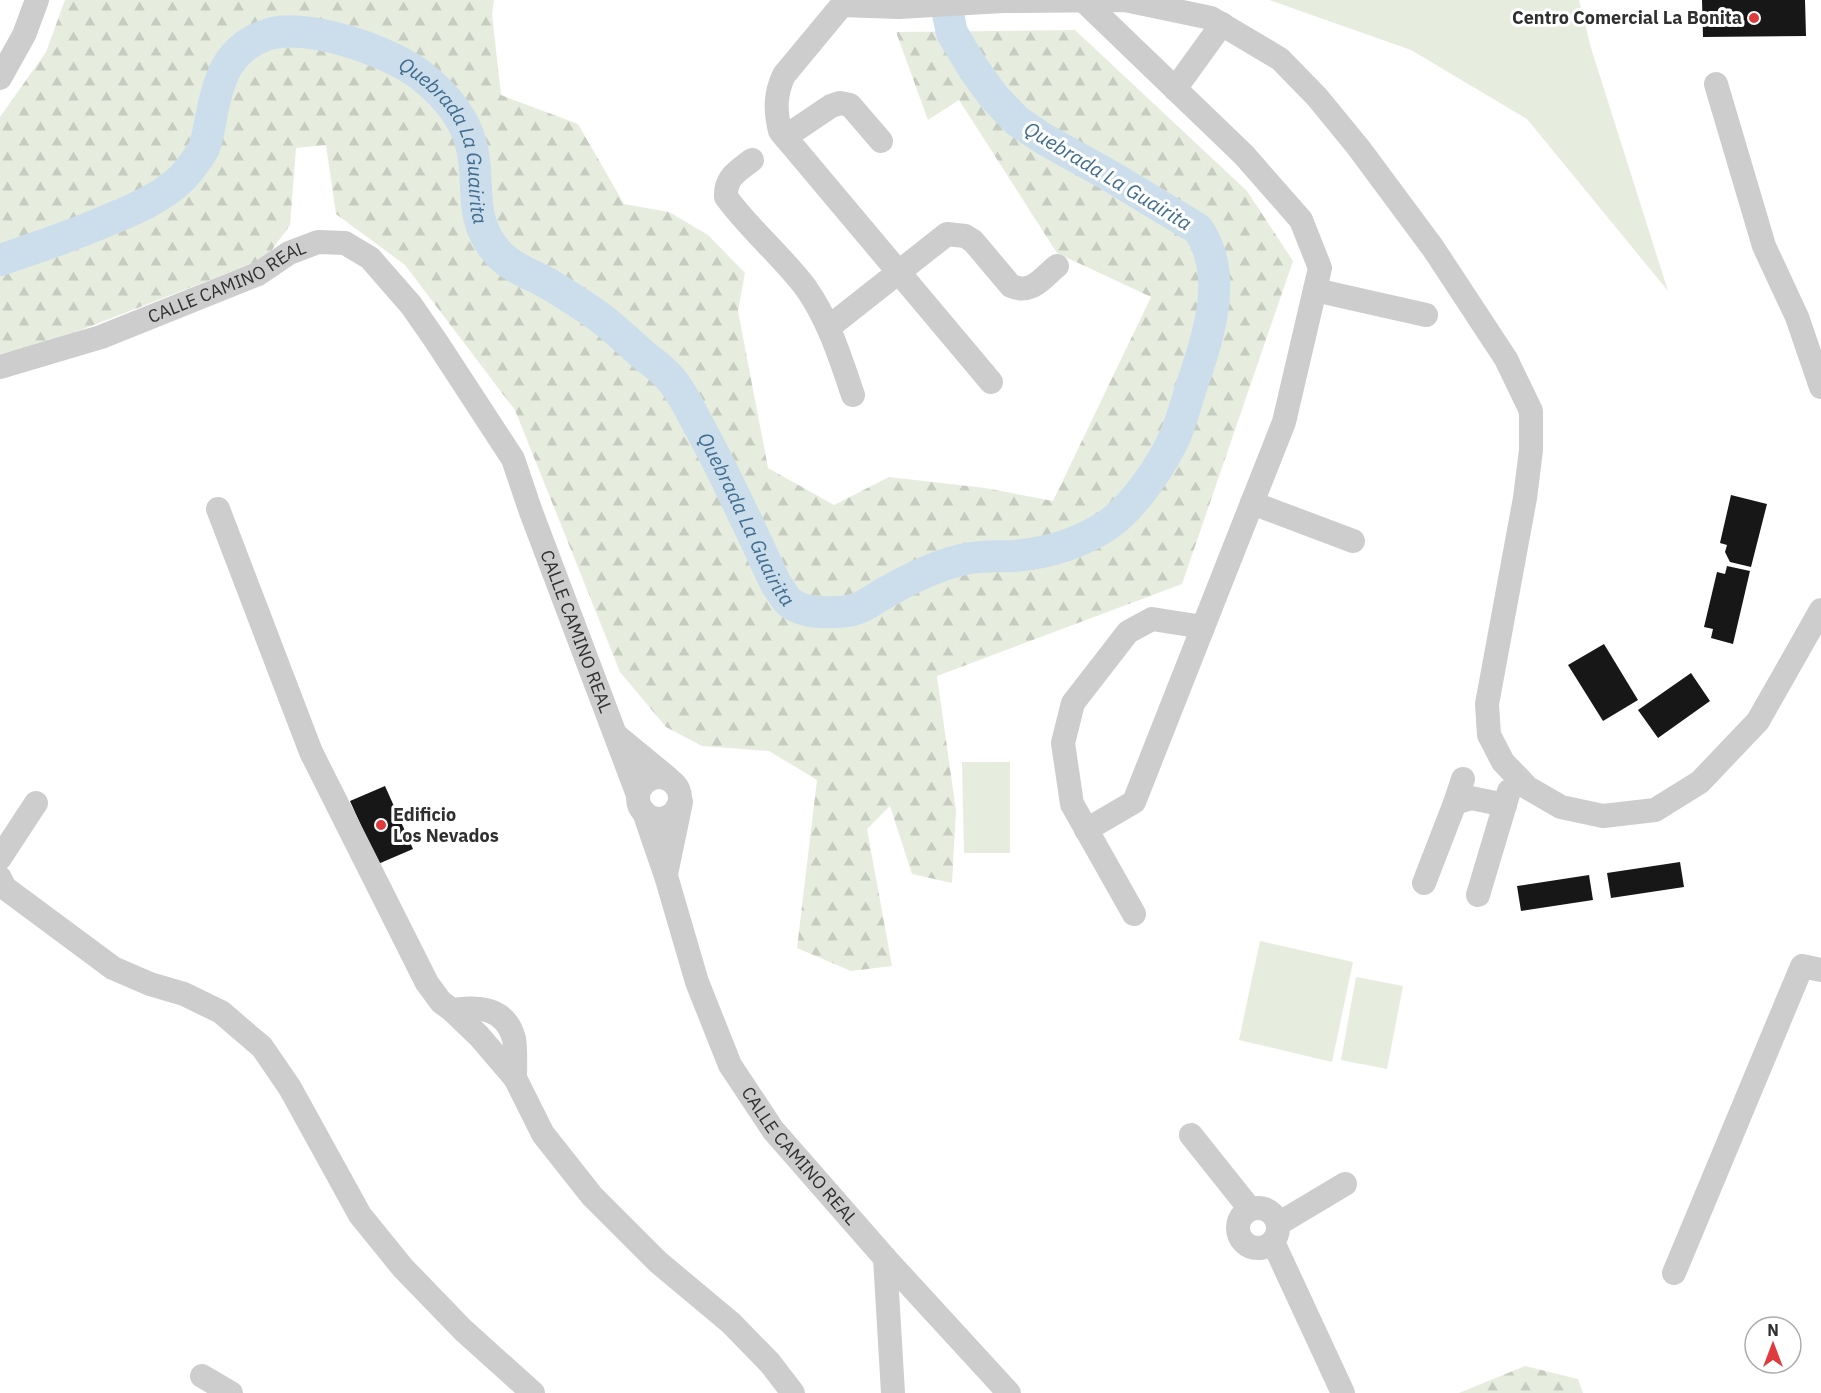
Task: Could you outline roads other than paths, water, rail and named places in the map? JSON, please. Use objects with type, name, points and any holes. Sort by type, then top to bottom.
[{"type":"street","points":[[0,78],[24,35],[38,0]]},
{"type":"street","points":[[1083,0],[1244,155],[1300,220],[1320,268],[1284,422],[1134,802],[1086,830]]},
{"type":"street","points":[[991,382],[780,131],[777,118],[778,88],[784,75],[842,3],[899,7],[1003,1],[1125,0],[1211,18],[1280,59],[1317,97],[1358,147],[1433,248],[1506,359],[1532,411],[1532,450],[1525,498],[1487,704],[1489,735],[1503,762],[1528,788],[1561,807],[1604,816],[1655,810],[1700,782],[1758,722],[1821,610]]},
{"type":"street","points":[[1176,89],[1222,24]]},
{"type":"street","points":[[1716,84],[1764,246],[1804,315],[1821,387]]},
{"type":"street","points":[[785,137],[831,106],[840,103],[850,105],[881,141]]},
{"type":"street","points":[[752,160],[734,174],[726,187],[726,197],[806,288],[830,327],[853,395]]},
{"type":"street","points":[[830,327],[944,236],[953,234],[965,236],[973,241],[1011,286],[1017,289],[1030,289],[1057,266]]},
{"type":"street","name":"CALLE CAMINO REAL","points":[[0,368],[111,333],[258,274],[289,253],[318,242],[345,243],[370,258],[411,305],[513,459],[617,736],[666,876],[696,982],[730,1065],[773,1130],[885,1258],[1009,1393]]},
{"type":"street","points":[[1315,290],[1426,315]]},
{"type":"street","points":[[1252,503],[1353,541]]},
{"type":"street","points":[[218,509],[311,752],[419,970],[441,1002],[479,1036],[515,1077],[543,1134],[592,1196],[658,1262],[731,1323],[770,1364],[793,1393]]},
{"type":"street","points":[[1134,914],[1072,804],[1063,743],[1073,703],[1128,632],[1152,619],[1203,627]]},
{"type":"street","name":"CALLE CAMINO REAL","points":[[617,736],[675,783],[680,792],[681,801],[666,876]]},
{"type":"street","points":[[1478,896],[1516,775]]},
{"type":"street","points":[[668,778],[658,776],[648,779],[641,786],[641,804],[652,818],[661,819],[677,810],[681,801]]},
{"type":"street","points":[[1424,883],[1463,779]]},
{"type":"street","points":[[1455,803],[1471,798],[1505,805]]},
{"type":"street","points":[[0,858],[36,803]]},
{"type":"street","points":[[0,878],[5,888],[113,968],[150,984],[184,994],[221,1012],[262,1047],[290,1088],[360,1215],[403,1268],[463,1330],[533,1393]]},
{"type":"street","points":[[1674,1273],[1802,966],[1821,970]]},
{"type":"street","points":[[1191,1135],[1250,1209]]},
{"type":"street","points":[[1343,1393],[1275,1233],[1275,1217],[1264,1209],[1250,1209],[1244,1213],[1238,1225],[1241,1239],[1253,1247],[1267,1246],[1275,1233],[1345,1184]]},
{"type":"street","points":[[885,1258],[889,1389]]},
{"type":"street","points":[[202,1376],[231,1393]]},
{"type":"waterway","name":"Quebrada La Guairita","points":[[0,260],[67,237],[147,203],[175,184],[189,170],[204,148],[222,76],[234,56],[253,41],[266,35],[303,32],[348,41],[370,49],[409,67],[423,77],[439,91],[459,115],[468,134],[474,158],[476,199],[481,225],[487,239],[497,252],[514,266],[547,283],[595,314],[660,368],[674,383],[710,447],[776,584],[787,600],[799,608],[812,611],[853,610],[943,565],[974,557],[1015,556],[1052,550],[1087,537],[1109,524],[1129,506],[1164,458],[1181,421],[1210,325],[1213,305],[1213,265],[1198,229],[1017,121],[994,97],[952,33],[945,0]]},
{"type":"place","name":"Centro Comercial La Bonita","points":[[1754,18]]},
{"type":"place","name":"Edificio Los Nevados","points":[[381,825]]}]
